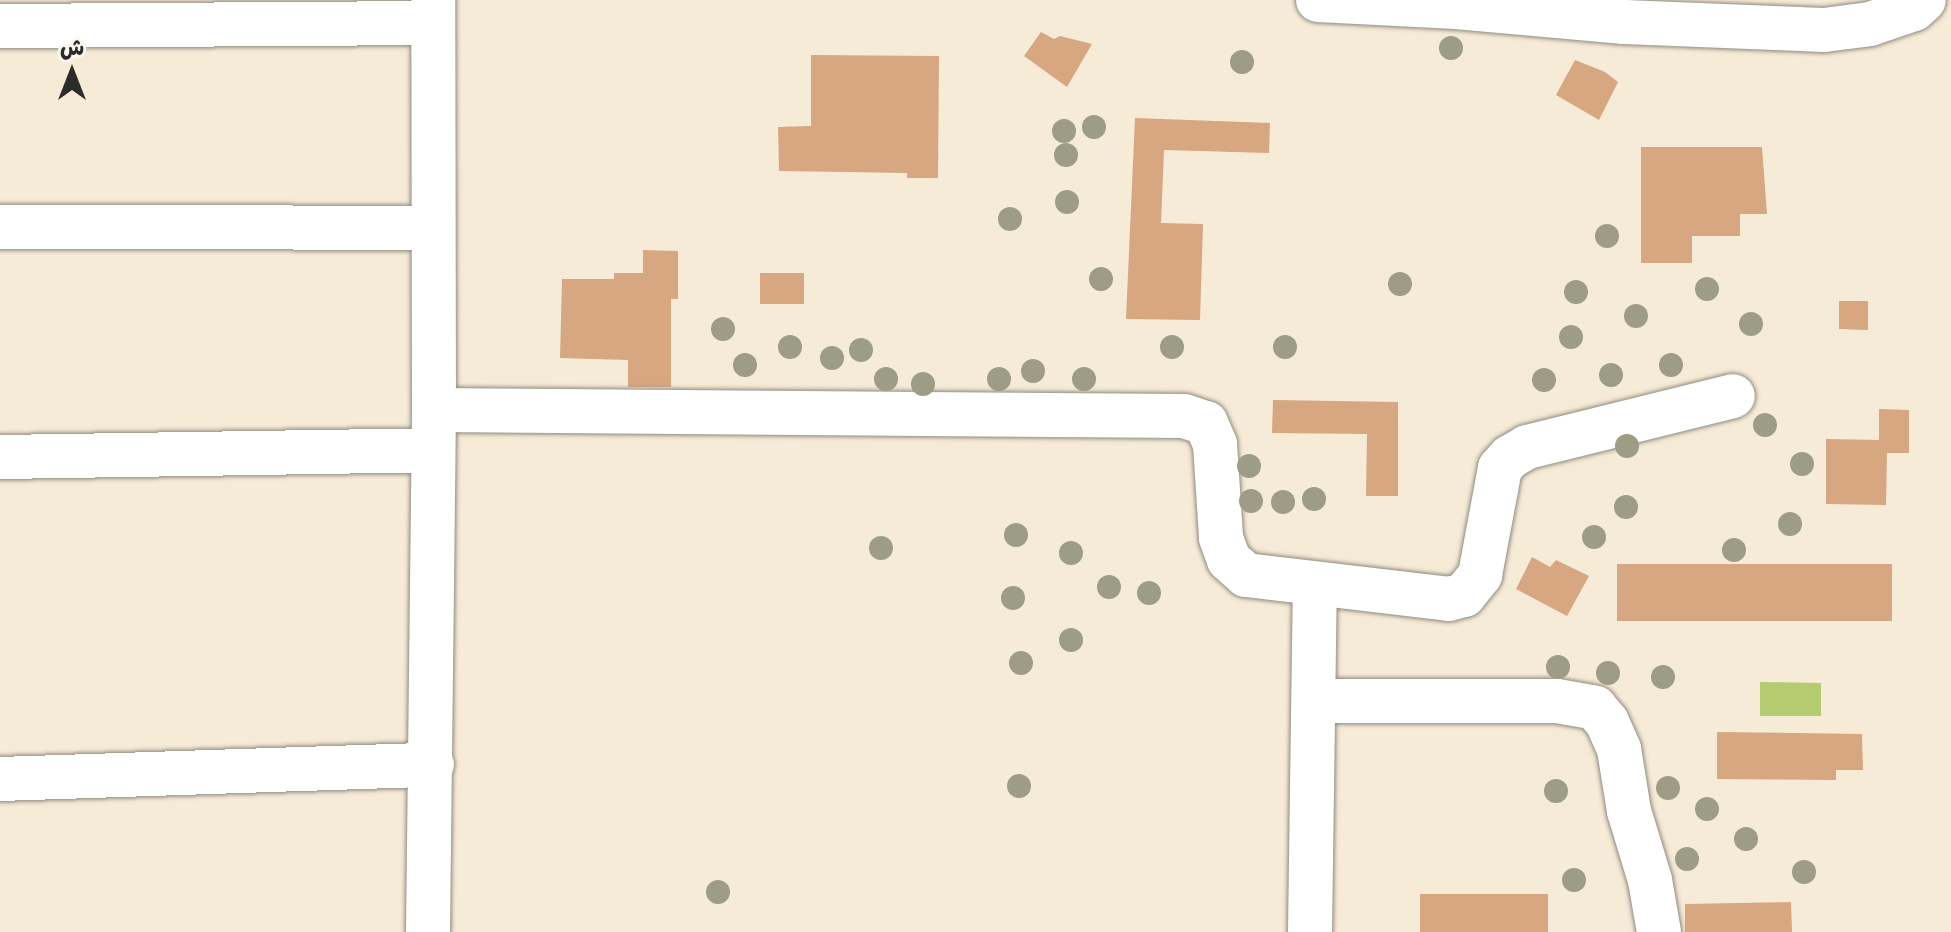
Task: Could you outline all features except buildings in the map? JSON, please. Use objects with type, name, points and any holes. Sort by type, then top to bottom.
[{"type":"street","points":[[1318,0],[1456,7],[1624,22],[1824,30],[1870,24],[1914,9],[1924,0]]},
{"type":"street","points":[[0,26],[433,12],[432,765],[428,932]]},
{"type":"street","points":[[0,227],[433,228]]},
{"type":"street","points":[[0,457],[433,430],[1184,416],[1206,423],[1215,444],[1221,538],[1229,560],[1246,575],[1449,599],[1464,595],[1480,575],[1500,468],[1510,457],[1527,447],[1733,396]]},
{"type":"street","points":[[1310,932],[1315,585]]},
{"type":"street","points":[[1314,701],[1557,701],[1595,708],[1607,722],[1619,749],[1629,811],[1650,880],[1659,932]]},
{"type":"street","points":[[0,779],[432,765]]},
{"type":"green space","points":[[1760,682],[1821,683],[1821,716],[1760,716]]}]
